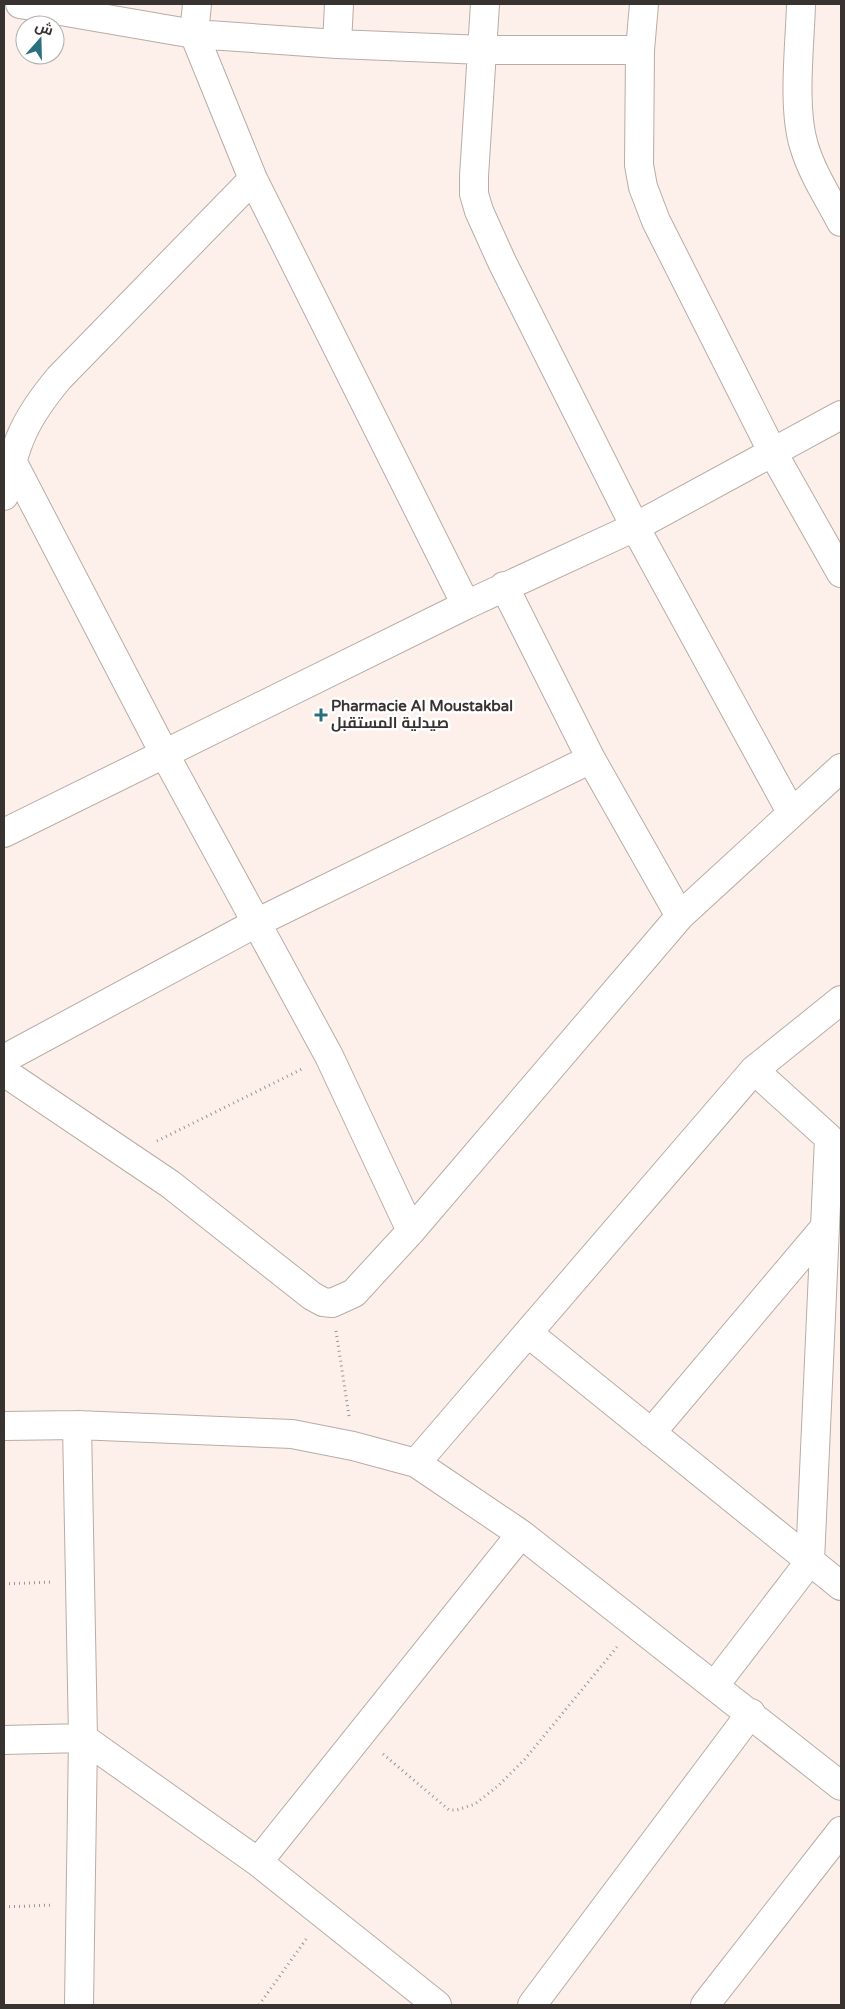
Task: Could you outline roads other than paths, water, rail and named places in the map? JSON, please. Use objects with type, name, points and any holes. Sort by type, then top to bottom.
[{"type":"street","points":[[20,4],[194,34],[337,44],[483,50],[640,50]]},
{"type":"street","points":[[197,4],[194,34],[253,179],[466,604]]},
{"type":"street","points":[[337,44],[339,4]]},
{"type":"street","points":[[486,4],[474,176],[474,194],[479,212],[502,262],[635,527],[791,812]]},
{"type":"street","points":[[644,4],[640,50],[638,142],[639,165],[644,187],[656,221],[773,453],[841,573]]},
{"type":"street","points":[[801,4],[799,123],[804,146],[816,175],[841,222]]},
{"type":"street","points":[[4,496],[12,459],[22,432],[38,403],[59,378],[253,179]]},
{"type":"street","points":[[4,833],[466,604],[635,527],[841,415]]},
{"type":"street","points":[[12,459],[164,754],[329,1056],[411,1231]]},
{"type":"street","points":[[504,586],[591,759],[680,916]]},
{"type":"street","points":[[4,1059],[256,923],[591,759]]},
{"type":"street","points":[[4,1072],[170,1184],[312,1296],[323,1302],[332,1303],[341,1300],[354,1294],[411,1231],[680,916],[841,768]]},
{"type":"street","points":[[416,1463],[754,1070],[841,1000]]},
{"type":"street","points":[[715,1686],[810,1562],[825,1227],[835,1139],[754,1070]]},
{"type":"street","points":[[651,1433],[825,1227]]},
{"type":"street","points":[[528,1333],[841,1586]]},
{"type":"street","points":[[77,1425],[83,1738],[79,2005]]},
{"type":"street","points":[[4,1426],[77,1425],[292,1434],[353,1446],[416,1463],[521,1534],[751,1713],[841,1786]]},
{"type":"street","points":[[258,1862],[521,1534]]},
{"type":"street","points":[[810,1562],[841,1563]]},
{"type":"street","points":[[532,2005],[751,1713]]},
{"type":"street","points":[[4,1740],[83,1738],[258,1862],[437,2005]]},
{"type":"street","points":[[704,2005],[841,1831]]},
{"type":"place","name":"Pharmacie Al Moustakbal صيدلية المستقبل","points":[[321,715]]}]
